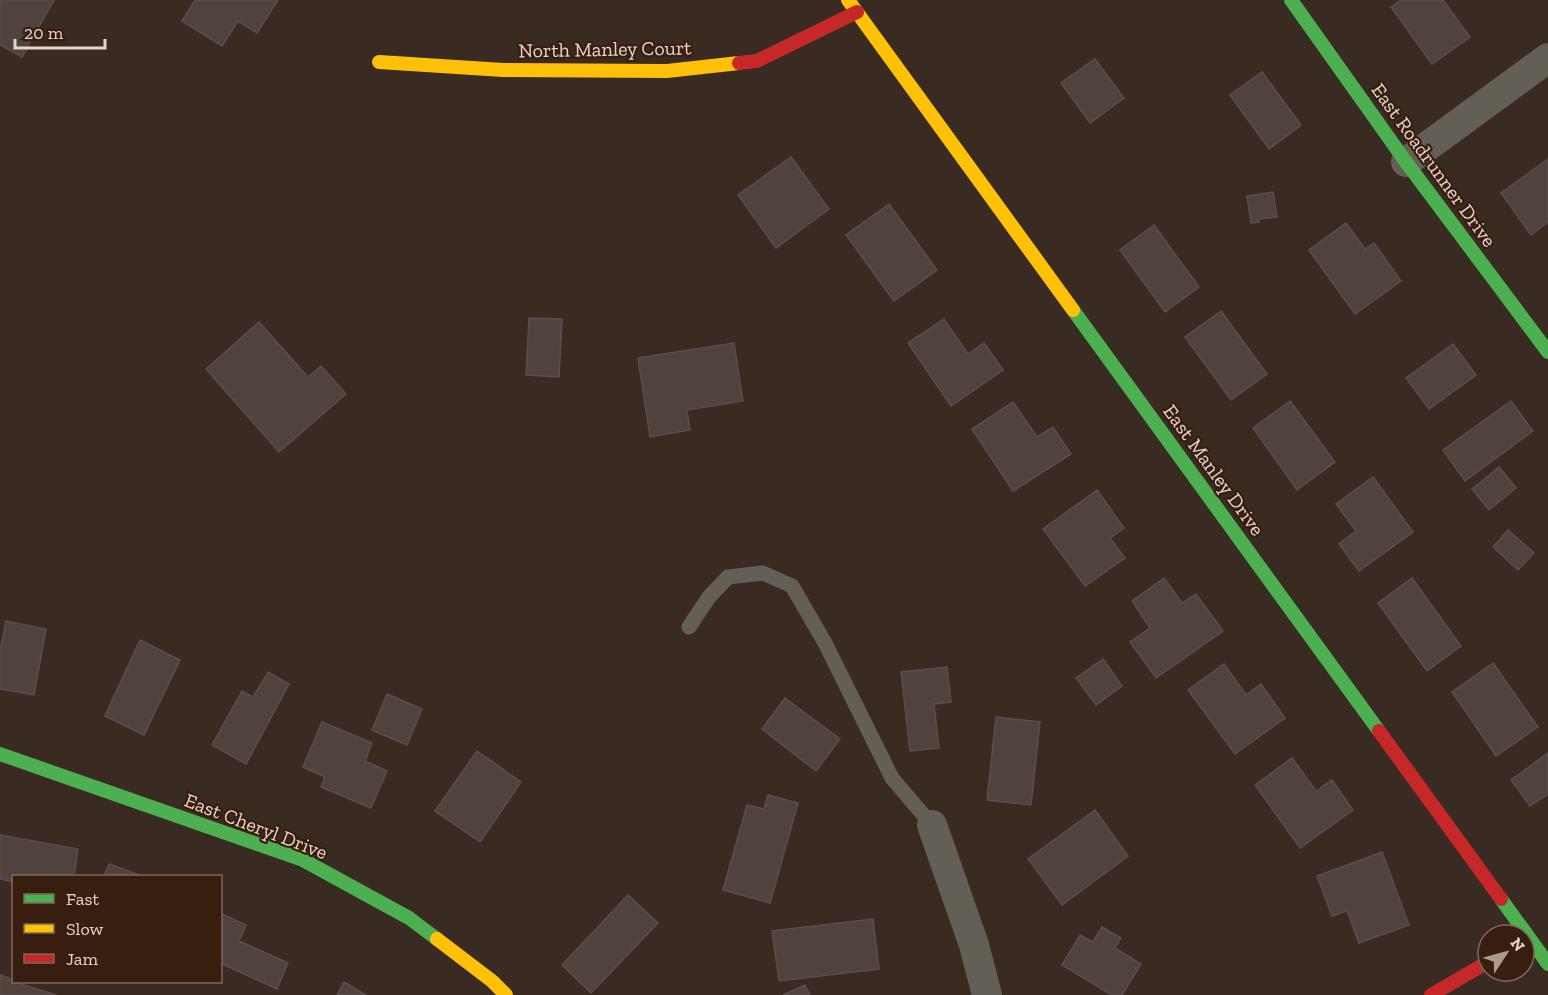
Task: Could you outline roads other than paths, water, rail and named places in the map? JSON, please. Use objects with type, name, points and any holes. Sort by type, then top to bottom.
[{"type":"street","name":"East Manley Drive","points":[[848,0],[1522,923]]},
{"type":"street","name":"East Roadrunner Drive","points":[[1291,0],[1406,162],[1548,352]]},
{"type":"street","name":"North Manley Court","points":[[379,62],[503,70],[667,71],[757,61],[857,12]]},
{"type":"street","points":[[1406,162],[1548,58]]},
{"type":"street","name":"East Cheryl Drive","points":[[0,754],[303,860],[409,918],[492,981],[506,995]]},
{"type":"street","points":[[932,825],[974,945],[987,995]]},
{"type":"street","name":"East Manley Drive","points":[[1536,944],[1548,964]]},
{"type":"street","points":[[1431,995],[1476,969]]},
{"type":"lane","points":[[689,627],[709,597],[728,577],[763,573],[792,586],[825,642],[892,778],[932,825]]}]
